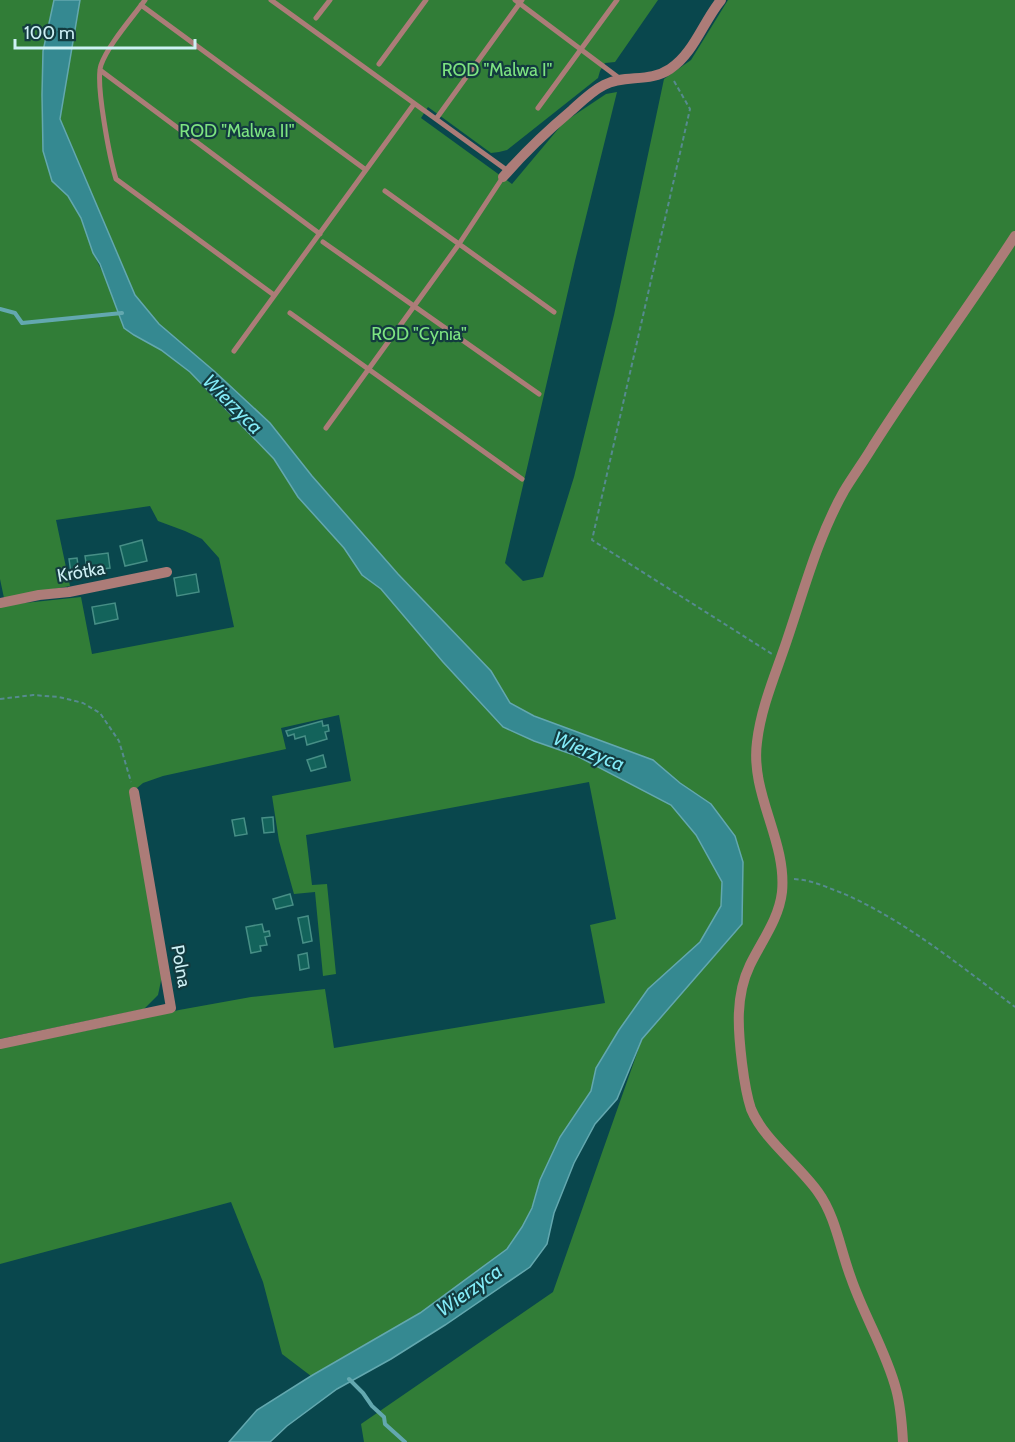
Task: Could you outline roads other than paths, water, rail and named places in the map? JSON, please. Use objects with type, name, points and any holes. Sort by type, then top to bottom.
[{"type":"street","points":[[505,174],[540,137],[603,85],[621,79],[657,76],[678,63],[721,0]]},
{"type":"street","points":[[903,1442],[901,1408],[892,1375],[854,1286],[827,1206],[813,1186],[759,1123],[747,1095],[739,1029],[741,992],[748,970],[777,912],[782,894],[780,863],[759,780],[756,760],[757,741],[760,724],[821,540],[844,492],[906,394],[1015,236]]},
{"type":"street","name":"Krótka","points":[[0,603],[167,572]]},
{"type":"street","name":"Polna","points":[[0,1044],[171,1008],[134,792]]},
{"type":"lane","points":[[271,0],[436,119],[505,174],[459,244],[326,428]]},
{"type":"lane","points":[[316,18],[330,0]]},
{"type":"lane","points":[[379,64],[426,0]]},
{"type":"lane","points":[[538,108],[617,0]]},
{"type":"lane","points":[[436,119],[519,1],[621,79]]},
{"type":"lane","points":[[274,295],[116,179],[111,163],[99,82],[100,70],[106,53],[143,3],[366,170]]},
{"type":"lane","points":[[100,70],[320,234]]},
{"type":"lane","points":[[234,351],[414,104]]},
{"type":"lane","points":[[385,191],[554,312]]},
{"type":"lane","points":[[323,242],[539,394]]},
{"type":"lane","points":[[290,313],[522,480]]},
{"type":"water","name":"Wierzyca","points":[[54,0],[80,0],[60,119],[135,295],[159,324],[270,423],[312,476],[398,574],[491,671],[510,703],[534,716],[653,760],[680,783],[711,804],[735,836],[743,862],[742,924],[642,1039],[617,1099],[595,1124],[574,1163],[554,1213],[547,1244],[530,1267],[445,1325],[337,1389],[287,1426],[270,1442],[229,1442],[257,1410],[420,1313],[507,1249],[532,1208],[540,1180],[560,1137],[591,1091],[596,1068],[648,989],[700,942],[721,906],[722,882],[696,835],[671,805],[577,756],[503,727],[443,662],[381,589],[362,575],[344,548],[298,497],[274,459],[190,372],[161,350],[124,328],[81,218],[68,196],[52,181],[43,151],[43,51]]},
{"type":"waterway","points":[[0,309],[15,313],[22,323],[122,313]]},
{"type":"waterway","points":[[349,1379],[384,1417],[385,1424],[405,1442]]},
{"type":"park label","name":"ROD \"Malwa I\"","points":[[497,70]]},
{"type":"park label","name":"ROD \"Malwa II\"","points":[[237,131]]},
{"type":"park label","name":"ROD \"Cynia\"","points":[[419,334]]}]
